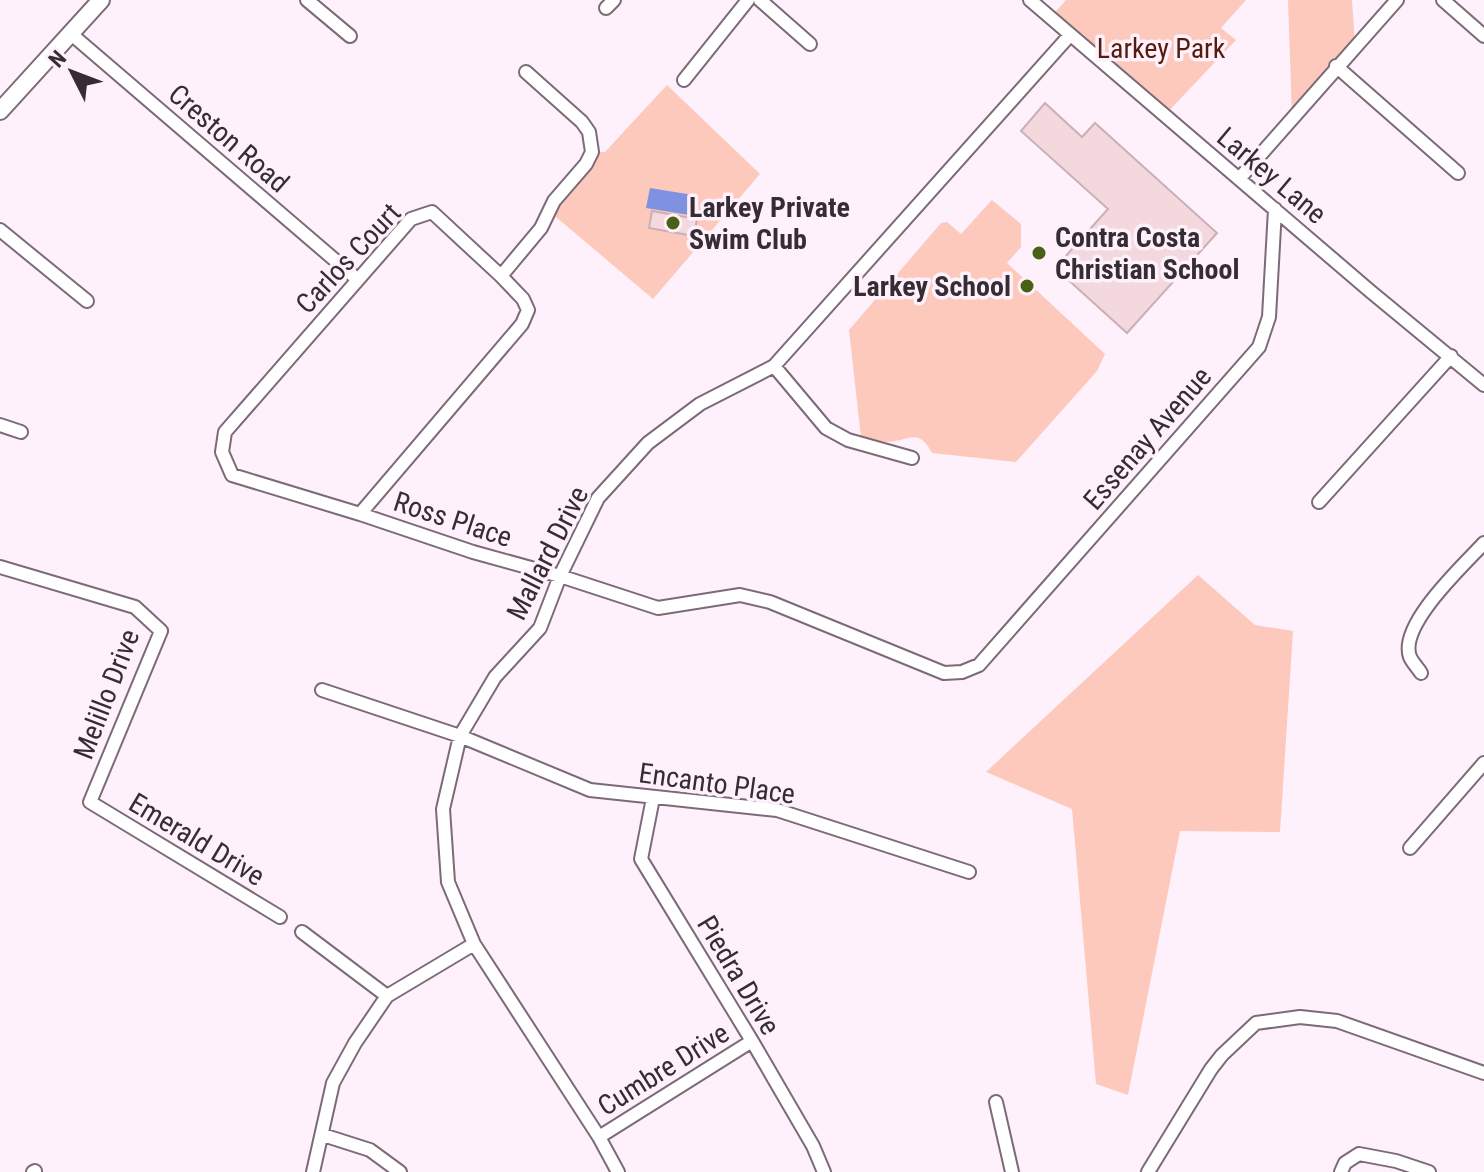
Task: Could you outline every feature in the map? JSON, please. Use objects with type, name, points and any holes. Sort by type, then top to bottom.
[{"type":"main road","points":[[0,111],[101,0]]},
{"type":"street","points":[[307,0],[350,36]]},
{"type":"street","points":[[684,80],[748,0]]},
{"type":"street","points":[[760,0],[810,44]]},
{"type":"street","name":"Larkey Lane","points":[[1030,0],[1484,385]]},
{"type":"street","points":[[1239,179],[1397,0]]},
{"type":"street","points":[[1443,0],[1484,36]]},
{"type":"street","name":"Creston Road","points":[[70,33],[357,279]]},
{"type":"street","name":"Mallard Drive","points":[[618,1172],[599,1137],[474,944],[448,882],[443,809],[460,736],[495,677],[540,628],[560,576],[598,498],[648,443],[700,404],[774,366],[1070,35]]},
{"type":"street","points":[[1336,66],[1458,173]]},
{"type":"street","points":[[501,276],[541,228],[554,201],[586,164],[592,152],[589,132],[582,122],[526,72]]},
{"type":"street","name":"Essenay Avenue","points":[[979,665],[1259,347],[1269,317],[1275,209]]},
{"type":"street","name":"Carlos Court","points":[[232,475],[222,452],[225,432],[411,219],[432,212],[501,276],[527,304],[528,310],[522,324],[360,514]]},
{"type":"street","points":[[0,230],[87,301]]},
{"type":"street","points":[[1319,502],[1451,356]]},
{"type":"street","points":[[774,366],[826,428],[848,440],[912,458]]},
{"type":"street","points":[[0,425],[21,432]]},
{"type":"street","name":"Ross Place","points":[[232,475],[658,608],[740,595],[770,602],[944,673],[962,672],[979,665]]},
{"type":"street","points":[[1421,673],[1409,656],[1409,637],[1421,615],[1484,543]]},
{"type":"street","name":"Melillo Drive","points":[[0,567],[135,607],[161,631],[90,802]]},
{"type":"street","name":"Encanto Place","points":[[322,690],[460,736],[590,790],[777,810],[969,872]]},
{"type":"street","points":[[1410,848],[1484,763]]},
{"type":"street","name":"Piedra Drive","points":[[653,798],[641,859],[752,1041],[813,1146],[824,1172]]},
{"type":"street","name":"Emerald Drive","points":[[90,802],[280,917]]},
{"type":"street","points":[[302,932],[387,996]]},
{"type":"street","points":[[313,1172],[333,1083],[355,1043],[387,996],[474,944]]},
{"type":"street","points":[[1148,1172],[1211,1069],[1256,1023],[1300,1017],[1337,1021],[1484,1073]]},
{"type":"street","name":"Cumbre Drive","points":[[599,1137],[752,1041]]},
{"type":"street","points":[[996,1102],[1012,1172]]},
{"type":"street","points":[[323,1135],[370,1150],[400,1172]]},
{"type":"street","points":[[1341,1172],[1345,1163],[1359,1154],[1396,1161],[1429,1172]]},
{"type":"green space","name":"Larkey Park","points":[[1066,0],[1246,0],[1221,28],[1236,40],[1164,116],[1050,18]]},
{"type":"green space","name":"Larkey Park","points":[[1288,0],[1352,0],[1355,45],[1292,117]]},
{"type":"green space","points":[[667,85],[760,174],[653,299],[550,212],[592,152],[605,152]]},
{"type":"green space","points":[[992,200],[1021,224],[1021,247],[1007,263],[1105,354],[1097,371],[1016,462],[932,453],[922,440],[913,437],[887,442],[861,437],[849,330],[941,223],[947,222],[961,234]]},
{"type":"green space","points":[[1198,575],[1255,625],[1293,631],[1280,832],[1180,831],[1128,1095],[1096,1084],[1072,809],[986,772]]},
{"type":"water","points":[[650,188],[693,195],[689,215],[646,208]]},
{"type":"building","points":[[1045,103],[1082,137],[1095,123],[1217,233],[1127,333],[1055,268],[1108,209],[1021,131]]},
{"type":"building","name":"Larkey Private Swim Club","points":[[652,211],[697,219],[694,236],[649,228]]},
{"type":"place","name":"Larkey Private Swim Club","points":[[673,223]]},
{"type":"place","name":"Contra Costa Christian School","points":[[1039,253]]},
{"type":"place","name":"Larkey School","points":[[1027,286]]}]
